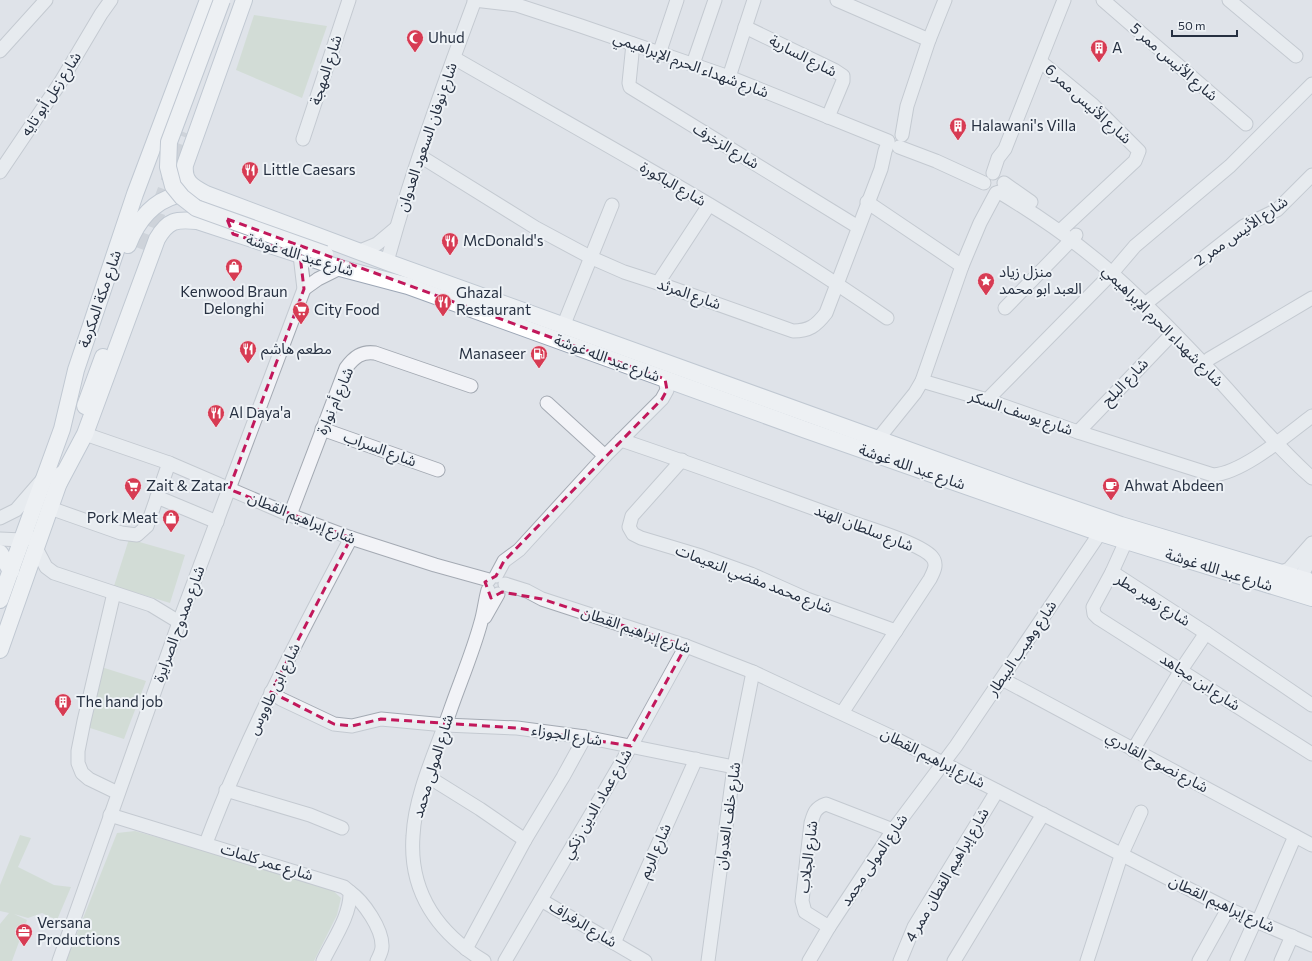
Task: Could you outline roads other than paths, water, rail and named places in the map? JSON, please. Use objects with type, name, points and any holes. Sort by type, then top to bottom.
[{"type":"main road","name":"شارع مكة المكرمة","points":[[0,600],[62,428],[76,370],[155,139],[208,0]]},
{"type":"main road","points":[[222,0],[169,142],[168,167],[173,186],[182,197],[196,208],[325,254],[408,286]]},
{"type":"main road","points":[[186,133],[237,0]]},
{"type":"main road","name":"شارع عبد الله غوشة","points":[[244,0],[185,165],[185,176],[192,186],[206,194],[387,262],[564,324],[878,439],[1121,525],[1311,582]]},
{"type":"main road","points":[[155,139],[162,153],[170,159],[179,160],[189,156]]},
{"type":"main road","points":[[62,428],[137,224],[149,210],[165,199],[189,192],[206,194]]},
{"type":"main road","points":[[233,234],[227,225],[227,217],[231,212],[239,207]]},
{"type":"main road","name":"شارع عبد الله غوشة","points":[[59,483],[85,434],[157,239],[163,228],[170,223],[181,220],[197,221],[340,268],[408,286],[1100,533],[1312,598]]},
{"type":"main road","points":[[131,237],[139,232],[147,231],[157,239]]},
{"type":"main road","name":"شارع مكة المكرمة","points":[[0,650],[91,389],[144,250]]},
{"type":"main road","points":[[0,553],[11,571]]},
{"type":"street","points":[[0,51],[46,0]]},
{"type":"street","name":"شارع زعل أبو تايه","points":[[101,14],[104,0]]},
{"type":"street","name":"شارع زعل أبو تايه","points":[[0,172],[60,83],[111,0]]},
{"type":"street","name":"شارع المهجة","points":[[303,139],[349,0]]},
{"type":"street","name":"شارع شهداء الحرم الإبراهيمي","points":[[474,0],[513,2],[659,54],[693,64],[864,130],[873,136],[895,140],[936,161],[994,183],[1062,228],[1114,270],[1209,359],[1312,478]]},
{"type":"street","name":"شارع نوفان السعود العدوان","points":[[387,262],[396,228],[474,0]]},
{"type":"street","points":[[659,54],[677,0]]},
{"type":"street","points":[[693,64],[715,0]]},
{"type":"street","points":[[729,77],[754,0]]},
{"type":"street","points":[[837,0],[929,40]]},
{"type":"street","name":"شارع المرثد","points":[[420,156],[536,228],[592,258],[624,272],[793,331],[805,331],[819,322],[826,314],[867,202],[895,140],[929,40],[945,0]]},
{"type":"street","points":[[878,439],[915,393],[922,381],[962,266],[980,223],[1005,149],[1041,62],[1064,0]]},
{"type":"street","name":"شارع الأنيس ممر 5","points":[[1103,0],[1246,124]]},
{"type":"street","points":[[1229,0],[1296,56]]},
{"type":"street","name":"شارع السارية","points":[[746,27],[834,70],[842,76],[843,80],[828,117]]},
{"type":"street","name":"شارع الزخرف","points":[[634,44],[629,83],[630,87],[858,227]]},
{"type":"street","name":"شارع الباكورة","points":[[454,58],[709,204],[838,284],[887,318]]},
{"type":"street","name":"شارع الأنيس ممر 6","points":[[1041,62],[1093,105],[1139,152],[1135,161],[1062,228]]},
{"type":"street","points":[[987,400],[1114,270],[1135,246],[1230,166],[1312,84]]},
{"type":"street","name":"شارع الأنيس ممر 2","points":[[1148,302],[1244,226],[1277,210],[1312,175]]},
{"type":"street","points":[[867,202],[962,266]]},
{"type":"street","points":[[658,283],[709,204]]},
{"type":"street","points":[[564,324],[592,258],[612,205]]},
{"type":"street","name":"شارع نوفان السعود العدوان","points":[[360,251],[377,244],[396,228]]},
{"type":"street","points":[[1005,308],[1074,237]]},
{"type":"street","name":"شارع ممدوح الصرايرة","points":[[59,961],[179,622],[304,290],[300,255]]},
{"type":"street","points":[[304,290],[318,279],[340,268]]},
{"type":"street","points":[[1209,359],[1312,298]]},
{"type":"street","name":"شارع شهداء الحرم الإبراهيمي","points":[[1148,302],[1173,333],[1279,441],[1312,466]]},
{"type":"street","name":"شارع البلح","points":[[1078,432],[1173,333]]},
{"type":"street","name":"شارع أم نوارة","points":[[290,515],[346,368],[352,359],[367,352],[471,386]]},
{"type":"street","points":[[496,585],[519,550],[605,456],[662,400],[667,390],[665,379]]},
{"type":"street","name":"شارع يوسف السكر","points":[[922,381],[987,400],[1078,432],[1213,475],[1230,472],[1279,441],[1312,416]]},
{"type":"street","points":[[547,403],[605,456]]},
{"type":"street","name":"شارع السراب","points":[[322,429],[438,470]]},
{"type":"street","name":"شارع إبراهيم القطان","points":[[85,434],[169,463],[290,515],[350,538],[496,585],[524,597],[542,599],[686,646],[753,672],[842,713],[943,763],[1121,856],[1228,909],[1312,945]]},
{"type":"street","name":"شارع سلطان الهند","points":[[621,440],[682,460],[883,534],[924,550],[931,556],[935,561],[935,569],[842,713]]},
{"type":"street","name":"شارع محمد مفضي النعيمات","points":[[682,460],[632,516],[629,527],[633,534],[641,538],[702,556],[737,569],[806,599],[896,631]]},
{"type":"street","points":[[50,508],[121,533],[137,535],[147,526],[169,463]]},
{"type":"street","points":[[0,518],[16,510],[44,477]]},
{"type":"street","points":[[157,497],[217,522]]},
{"type":"street","points":[[0,539],[22,540],[33,538],[42,532]]},
{"type":"street","name":"شارع وهيب البيطار","points":[[943,763],[1002,679],[1100,533]]},
{"type":"street","name":"شارع ابن طاووس","points":[[206,843],[226,790],[271,692],[350,538]]},
{"type":"street","points":[[1112,572],[1126,541]]},
{"type":"street","points":[[1279,573],[1289,569],[1312,543]]},
{"type":"street","points":[[36,548],[46,567],[54,573],[151,605],[179,622]]},
{"type":"street","points":[[1311,582],[1303,573],[1312,556]]},
{"type":"street","name":"شارع زهير مطر","points":[[1093,607],[1112,572],[1206,633],[1312,705]]},
{"type":"street","name":"شارع المولى محمد","points":[[484,961],[458,943],[434,918],[423,898],[418,883],[414,860],[413,836],[416,816],[427,776],[496,585]]},
{"type":"street","points":[[114,593],[84,721],[78,751],[78,764],[82,773],[89,779],[118,793]]},
{"type":"street","name":"شارع ابن مجاهد","points":[[1093,607],[1094,614],[1098,618],[1312,754]]},
{"type":"street","name":"شارع زهير مطر","points":[[1133,750],[1181,670],[1206,633]]},
{"type":"street","name":"شارع عماد الدين زنكي","points":[[506,961],[631,746],[686,646]]},
{"type":"street","name":"شارع خلف العدوان","points":[[708,961],[734,767],[753,672]]},
{"type":"street","name":"شارع نصوح القادري","points":[[1002,679],[1312,845]]},
{"type":"street","name":"شارع الجوزاء","points":[[271,692],[334,724],[352,726],[381,719],[445,725],[517,728],[585,737],[734,767]]},
{"type":"street","points":[[466,949],[525,840],[585,737]]},
{"type":"street","name":"شارع الريم","points":[[614,943],[696,759]]},
{"type":"street","name":"شارع المولى محمد","points":[[809,961],[893,830],[943,763]]},
{"type":"street","points":[[427,776],[486,812],[525,840]]},
{"type":"street","points":[[226,790],[310,815],[342,828]]},
{"type":"street","name":"شارع إبراهيم القطان ممر 4","points":[[900,961],[914,927],[996,791]]},
{"type":"street","name":"شارع الجلاب","points":[[829,928],[805,912],[802,901],[811,823],[814,812],[819,806],[826,804],[893,830]]},
{"type":"street","points":[[1087,961],[1121,856],[1142,812]]},
{"type":"street","points":[[954,961],[1043,814]]},
{"type":"street","name":"شارع عمر كلمات","points":[[110,815],[333,882],[344,887],[366,907],[380,937],[382,947],[377,961]]},
{"type":"street","points":[[1237,961],[1295,836]]},
{"type":"street","points":[[323,961],[341,925],[350,899],[350,892]]},
{"type":"street","name":"شارع الرفراف","points":[[541,900],[645,961]]},
{"type":"street","points":[[1200,961],[1228,909]]},
{"type":"street","points":[[1281,961],[1292,936]]},
{"type":"tunnel","points":[[144,250],[186,133]]},
{"type":"place","name":"Uhud","points":[[415,53]]},
{"type":"place","name":"A","points":[[1099,63]]},
{"type":"place","name":"Halawani's Villa","points":[[958,141]]},
{"type":"place","name":"Little Caesars","points":[[250,185]]},
{"type":"place","name":"McDonald's","points":[[450,256]]},
{"type":"place","name":"Kenwood Braun Delonghi","points":[[234,282]]},
{"type":"place","name":"منزل زياد العبد ابو محمد","points":[[986,296]]},
{"type":"place","name":"Ghazal Restaurant","points":[[443,317]]},
{"type":"place","name":"City Food","points":[[301,325]]},
{"type":"place","name":"مطعم هاشم","points":[[248,364]]},
{"type":"place","name":"Manaseer","points":[[539,369]]},
{"type":"place","name":"Al Daya'a","points":[[216,428]]},
{"type":"place","name":"Zait & Zatar","points":[[133,501]]},
{"type":"place","name":"Ahwat Abdeen","points":[[1111,501]]},
{"type":"place","name":"Pork Meat","points":[[171,533]]},
{"type":"place","name":"The hand job","points":[[63,717]]},
{"type":"place","name":"Versana Productions","points":[[24,947]]}]
